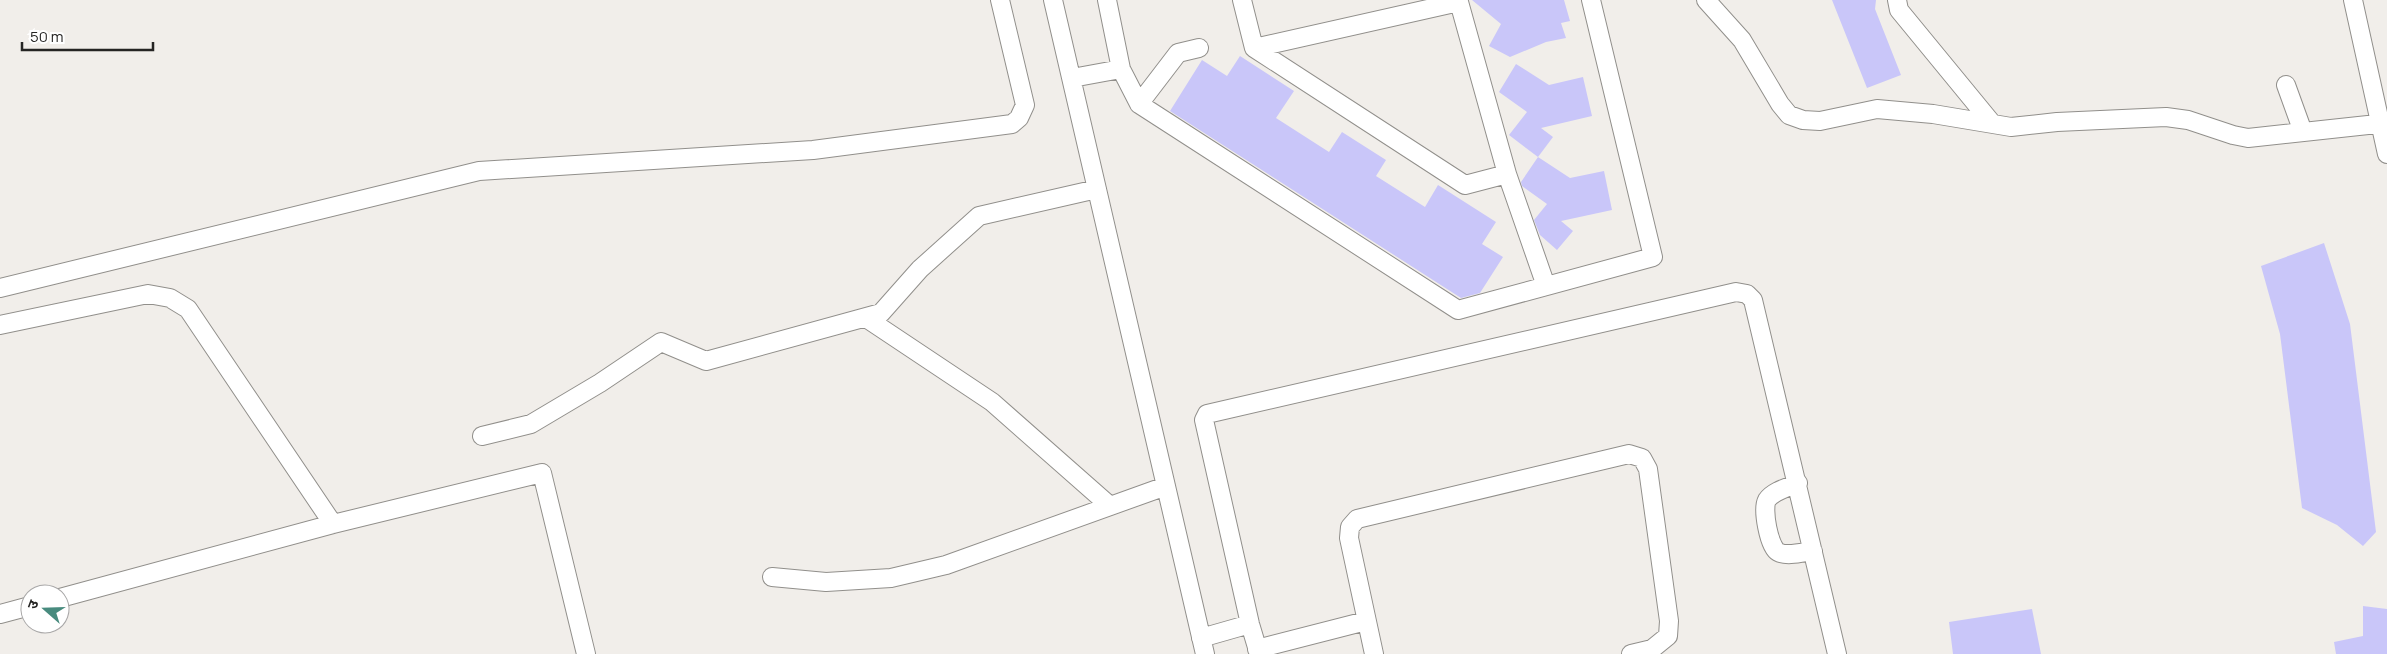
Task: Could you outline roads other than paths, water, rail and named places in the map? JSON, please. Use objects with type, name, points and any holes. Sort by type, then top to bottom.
[{"type":"street","points":[[0,288],[479,171],[813,150],[1012,124],[1019,118],[1025,105],[1000,0]]},
{"type":"street","points":[[1054,0],[1203,646],[1250,624]]},
{"type":"street","points":[[1107,0],[1121,70],[1139,104],[1458,310],[1653,258],[1591,0]]},
{"type":"street","points":[[1242,0],[1254,48],[1465,185],[1507,174]]},
{"type":"street","points":[[1706,0],[1742,40],[1780,104],[1789,115],[1803,120],[1820,121],[1877,109],[1933,114],[2024,127],[2058,122],[2166,117],[2188,120],[2248,138],[2384,125]]},
{"type":"street","points":[[1897,0],[1899,10],[1991,122]]},
{"type":"street","points":[[2353,0],[2384,125],[2387,154]]},
{"type":"street","points":[[1254,48],[1459,2],[1507,174],[1546,286]]},
{"type":"street","points":[[1139,104],[1178,53],[1199,48]]},
{"type":"street","points":[[1072,78],[1121,70]]},
{"type":"street","points":[[2286,86],[2303,132]]},
{"type":"street","points":[[482,436],[531,424],[600,383],[661,342],[706,361],[881,314],[920,269],[979,216],[1097,189]]},
{"type":"street","points":[[1366,621],[1258,651],[1250,624],[1204,420],[1210,413],[1741,292],[1753,300],[1798,483],[1837,654]]},
{"type":"street","points":[[0,325],[148,294],[170,298],[188,309],[334,524]]},
{"type":"street","points":[[866,318],[992,402],[1110,506]]},
{"type":"street","points":[[1374,654],[1349,538],[1350,527],[1357,520],[1628,454],[1642,458],[1648,469],[1669,621],[1668,636],[1652,649],[1631,654]]},
{"type":"street","points":[[70,595],[334,524],[542,473],[586,654]]},
{"type":"street","points":[[1798,483],[1773,494],[1767,502],[1765,510],[1770,537],[1775,550],[1782,553],[1813,551]]},
{"type":"street","points":[[772,577],[826,582],[891,578],[946,565],[1166,486]]},
{"type":"street","points":[[0,614],[20,609]]}]
